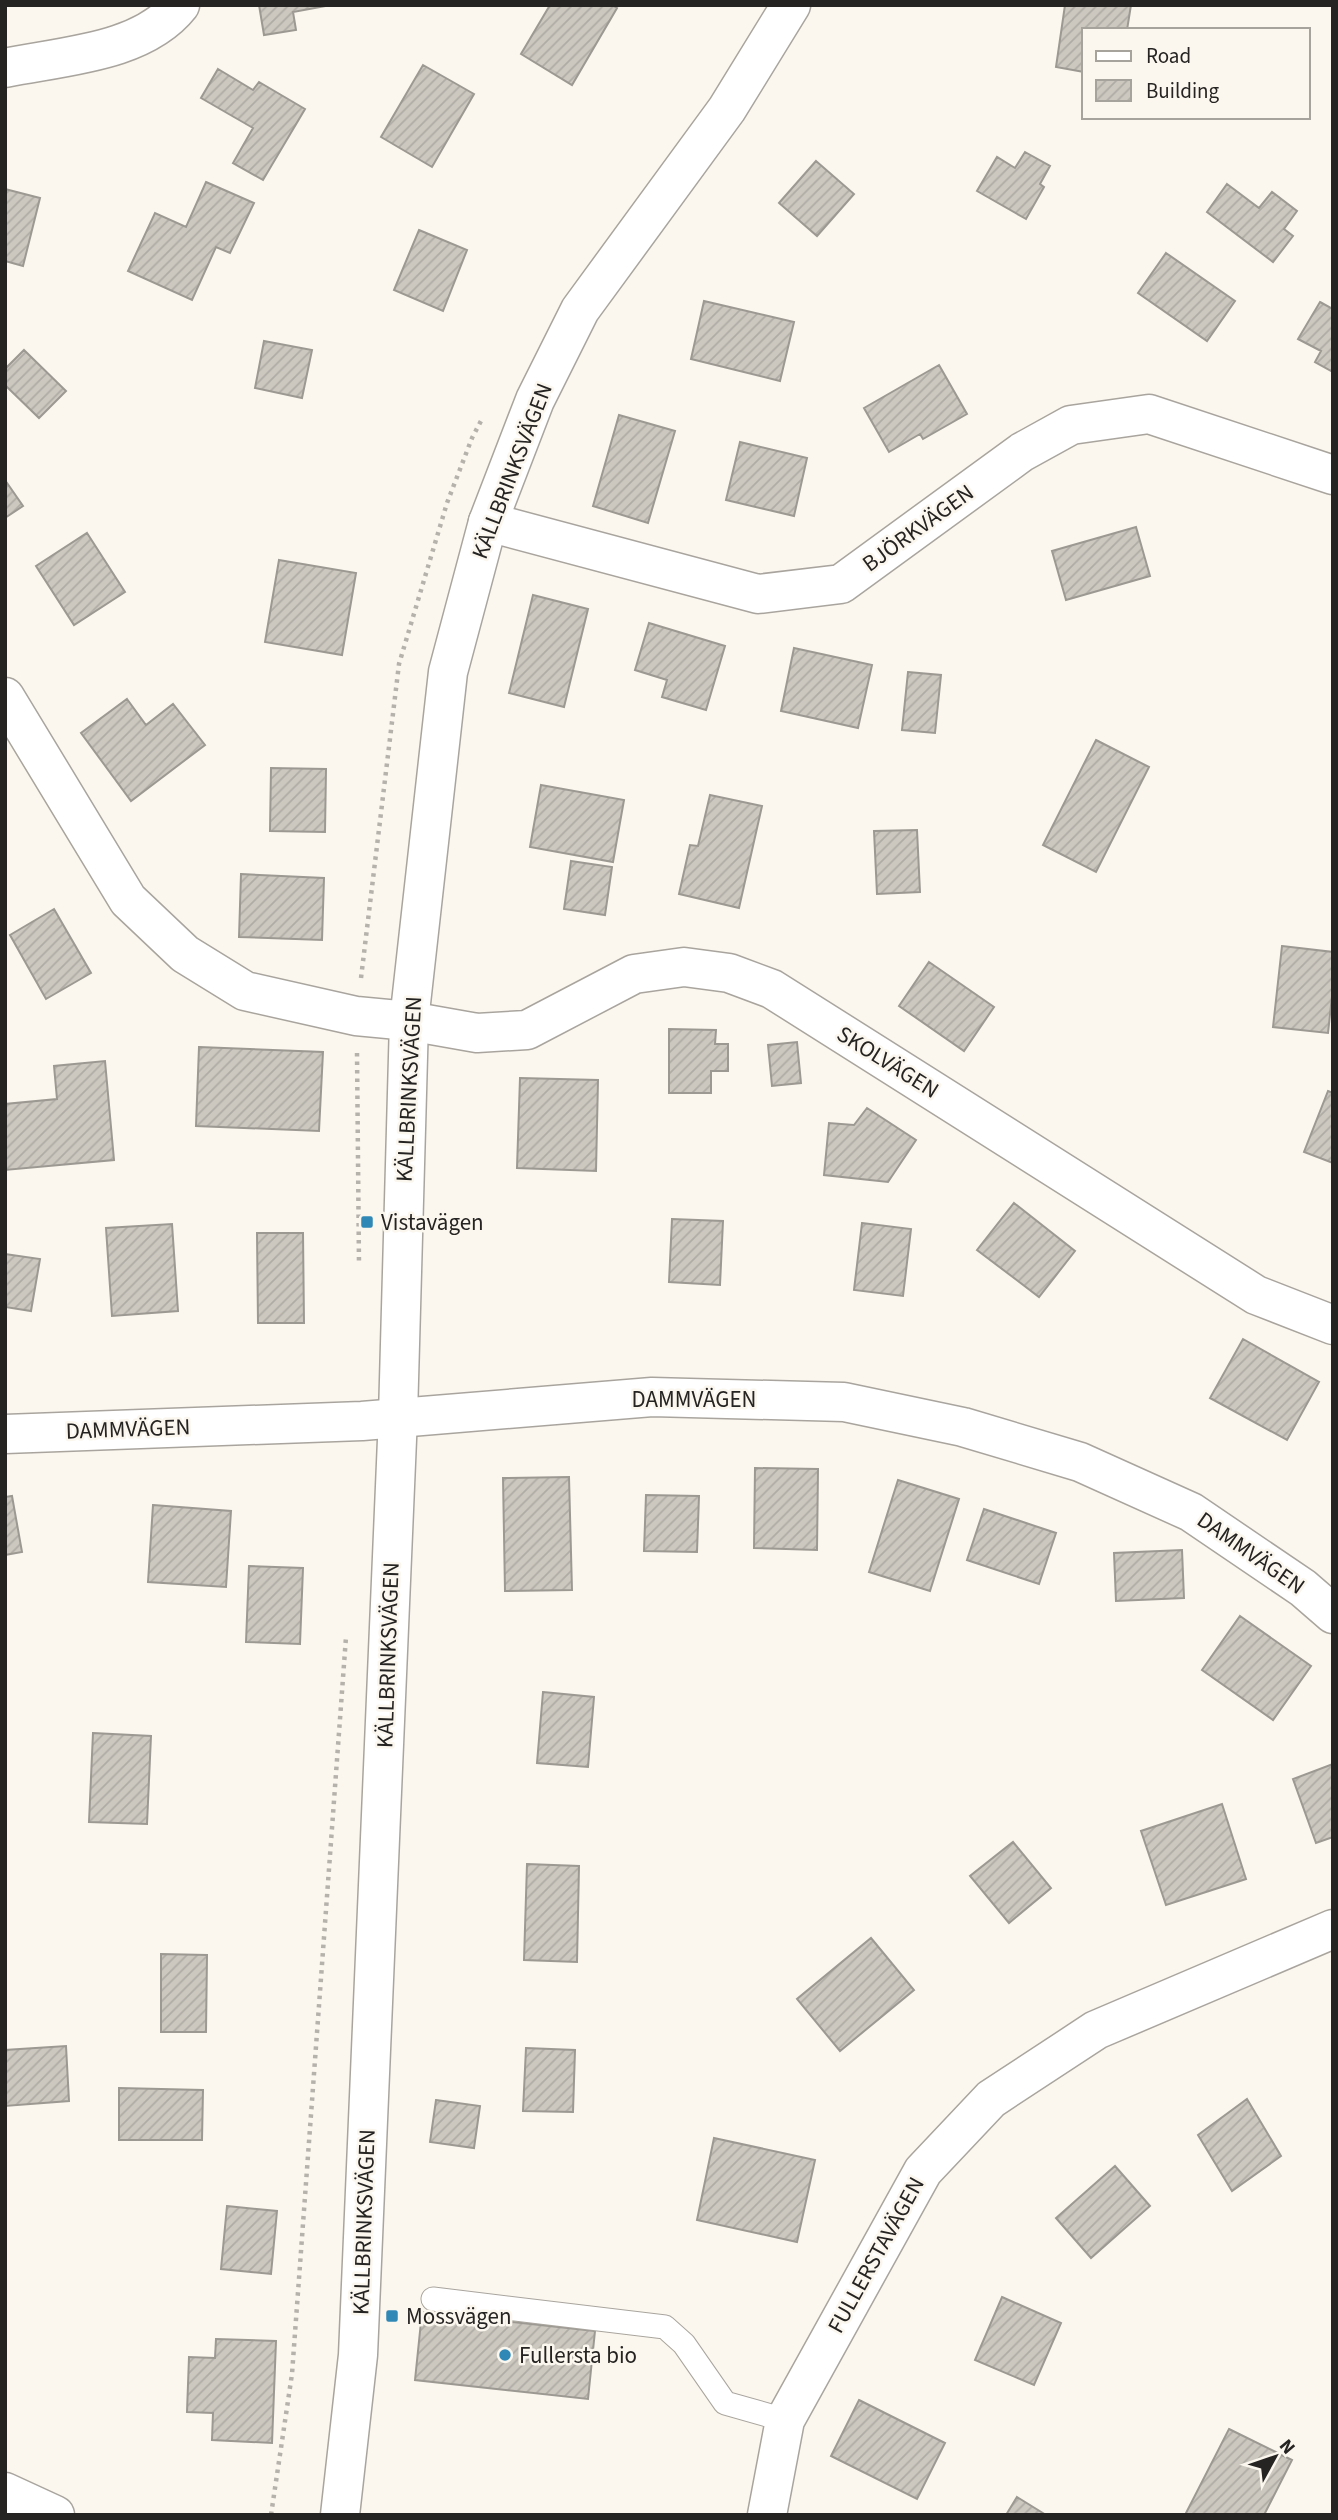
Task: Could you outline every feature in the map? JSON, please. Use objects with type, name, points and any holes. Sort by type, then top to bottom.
[{"type":"street","points":[[5,68],[126,44],[154,29],[180,5]]},
{"type":"street","name":"KÄLLBRINKSVÄGEN","points":[[340,2515],[358,2355],[398,1416],[409,1021],[448,672],[488,522],[535,400],[580,310],[727,109],[790,5]]},
{"type":"street","name":"BJÖRKVÄGEN","points":[[488,522],[758,594],[841,584],[1022,452],[1072,425],[1149,414],[1333,475]]},
{"type":"street","points":[[5,697],[128,900],[185,954],[245,990],[356,1016],[409,1021]]},
{"type":"street","name":"SKOLVÄGEN","points":[[409,1021],[477,1033],[527,1030],[634,974],[684,967],[729,973],[772,989],[1256,1295],[1333,1325]]},
{"type":"street","name":"DAMMVÄGEN","points":[[5,1434],[362,1421],[653,1396],[844,1402],[963,1427],[1080,1462],[1191,1511],[1303,1588],[1333,1614]]},
{"type":"street","name":"FULLERSTAVÄGEN","points":[[767,2515],[785,2420],[923,2171],[991,2099],[1096,2030],[1333,1929]]},
{"type":"street","points":[[5,2492],[55,2515]]},
{"type":"lane","points":[[433,2299],[665,2327],[684,2344],[725,2403],[785,2420]]},
{"type":"building","points":[[259,5],[331,5],[293,12],[296,30],[264,35]]},
{"type":"building","points":[[550,5],[612,5],[617,8],[572,85],[521,54]]},
{"type":"building","points":[[1065,5],[1131,5],[1127,28],[1082,28],[1082,72],[1056,67]]},
{"type":"building","points":[[423,65],[474,94],[432,167],[381,137]]},
{"type":"building","points":[[218,69],[253,90],[259,82],[305,109],[263,180],[233,163],[253,128],[201,98]]},
{"type":"building","points":[[1025,152],[1050,166],[1040,184],[1044,187],[1026,219],[977,191],[997,157],[1015,168]]},
{"type":"building","points":[[816,161],[854,194],[817,236],[779,203]]},
{"type":"building","points":[[206,182],[254,203],[230,253],[216,247],[192,300],[128,271],[155,213],[186,227]]},
{"type":"building","points":[[1227,184],[1259,208],[1272,192],[1297,211],[1284,229],[1293,236],[1273,262],[1207,212]]},
{"type":"building","points":[[5,189],[40,198],[23,266],[5,261]]},
{"type":"building","points":[[419,230],[467,250],[443,311],[394,290]]},
{"type":"building","points":[[1166,253],[1235,301],[1207,341],[1138,293]]},
{"type":"building","points":[[704,301],[794,322],[780,381],[691,359]]},
{"type":"building","points":[[1320,302],[1333,309],[1333,372],[1315,362],[1321,351],[1298,339]]},
{"type":"building","points":[[264,341],[312,350],[302,398],[255,388]]},
{"type":"building","points":[[24,350],[66,391],[39,418],[5,385],[5,369]]},
{"type":"building","points":[[939,365],[967,414],[923,439],[920,434],[889,452],[864,408]]},
{"type":"building","points":[[619,415],[675,431],[648,523],[593,506]]},
{"type":"building","points":[[740,442],[807,458],[794,516],[726,500]]},
{"type":"building","points":[[5,480],[23,506],[5,518]]},
{"type":"building","points":[[1136,527],[1150,576],[1066,600],[1052,551]]},
{"type":"building","points":[[87,533],[125,592],[74,625],[36,566]]},
{"type":"building","points":[[279,560],[356,573],[342,655],[265,642]]},
{"type":"building","points":[[533,595],[588,609],[564,707],[509,693]]},
{"type":"building","points":[[649,623],[725,646],[706,710],[662,697],[667,680],[635,670]]},
{"type":"building","points":[[794,648],[872,665],[858,728],[781,711]]},
{"type":"building","points":[[908,672],[941,675],[935,733],[902,730]]},
{"type":"building","points":[[127,699],[146,725],[173,704],[205,745],[131,801],[81,733]]},
{"type":"building","points":[[1096,740],[1149,767],[1096,872],[1043,845]]},
{"type":"building","points":[[271,768],[326,769],[325,832],[270,831]]},
{"type":"building","points":[[541,785],[624,800],[613,862],[530,847]]},
{"type":"building","points":[[710,795],[762,806],[739,908],[679,894],[690,845],[698,846]]},
{"type":"building","points":[[917,830],[920,892],[877,894],[874,831]]},
{"type":"building","points":[[571,861],[612,867],[605,915],[564,909]]},
{"type":"building","points":[[241,874],[324,878],[322,940],[239,937]]},
{"type":"building","points":[[54,909],[91,973],[46,999],[10,935]]},
{"type":"building","points":[[1282,946],[1333,952],[1333,987],[1328,1033],[1273,1027]]},
{"type":"building","points":[[929,962],[994,1007],[964,1051],[899,1006]]},
{"type":"building","points":[[669,1029],[716,1030],[715,1044],[728,1044],[728,1071],[711,1071],[711,1093],[669,1093]]},
{"type":"building","points":[[797,1042],[801,1083],[772,1086],[768,1045]]},
{"type":"building","points":[[199,1047],[323,1052],[319,1131],[196,1126]]},
{"type":"building","points":[[105,1061],[114,1160],[5,1170],[5,1104],[57,1099],[54,1066]]},
{"type":"building","points":[[520,1078],[598,1080],[596,1171],[517,1168]]},
{"type":"building","points":[[1328,1091],[1333,1093],[1333,1163],[1304,1152]]},
{"type":"building","points":[[867,1108],[916,1140],[888,1182],[824,1175],[829,1123],[854,1125]]},
{"type":"building","points":[[1014,1203],[1075,1251],[1039,1297],[977,1250]]},
{"type":"building","points":[[672,1219],[723,1221],[720,1285],[669,1282]]},
{"type":"building","points":[[862,1223],[911,1229],[903,1296],[854,1290]]},
{"type":"building","points":[[172,1224],[178,1311],[112,1316],[106,1228]]},
{"type":"building","points":[[257,1233],[303,1233],[304,1323],[258,1323]]},
{"type":"building","points":[[5,1254],[40,1259],[31,1311],[5,1307]]},
{"type":"building","points":[[1243,1339],[1319,1382],[1287,1440],[1210,1398]]},
{"type":"building","points":[[755,1468],[818,1469],[817,1550],[754,1548]]},
{"type":"building","points":[[569,1477],[572,1590],[505,1591],[503,1478]]},
{"type":"building","points":[[898,1480],[959,1499],[930,1591],[869,1572]]},
{"type":"building","points":[[646,1495],[699,1496],[697,1552],[644,1551]]},
{"type":"building","points":[[12,1496],[22,1552],[5,1555],[5,1497]]},
{"type":"building","points":[[153,1505],[231,1511],[226,1587],[148,1582]]},
{"type":"building","points":[[984,1509],[1056,1533],[1039,1584],[967,1560]]},
{"type":"building","points":[[1182,1550],[1184,1598],[1116,1601],[1114,1553]]},
{"type":"building","points":[[249,1566],[303,1568],[300,1644],[246,1642]]},
{"type":"building","points":[[1240,1616],[1311,1666],[1273,1720],[1202,1670]]},
{"type":"building","points":[[543,1692],[594,1697],[588,1767],[537,1763]]},
{"type":"building","points":[[93,1733],[151,1736],[147,1824],[89,1822]]},
{"type":"building","points":[[1333,1764],[1333,1837],[1316,1843],[1293,1779]]},
{"type":"building","points":[[1222,1804],[1246,1879],[1166,1905],[1141,1831]]},
{"type":"building","points":[[1013,1842],[1051,1888],[1009,1923],[970,1876]]},
{"type":"building","points":[[527,1864],[579,1866],[577,1962],[524,1960]]},
{"type":"building","points":[[871,1938],[914,1990],[840,2051],[797,1999]]},
{"type":"building","points":[[161,1954],[207,1955],[206,2032],[161,2032]]},
{"type":"building","points":[[66,2046],[69,2101],[5,2106],[5,2050]]},
{"type":"building","points":[[526,2048],[575,2050],[573,2112],[523,2111]]},
{"type":"building","points":[[119,2088],[203,2090],[202,2140],[119,2140]]},
{"type":"building","points":[[1247,2099],[1281,2156],[1232,2191],[1198,2135]]},
{"type":"building","points":[[436,2100],[480,2106],[474,2148],[430,2142]]},
{"type":"building","points":[[714,2138],[815,2160],[797,2242],[697,2220]]},
{"type":"building","points":[[1115,2166],[1150,2206],[1091,2258],[1056,2218]]},
{"type":"building","points":[[227,2206],[277,2211],[271,2274],[221,2269]]},
{"type":"building","points":[[1002,2297],[1061,2323],[1034,2385],[975,2360]]},
{"type":"building","name":"Fullersta bio","points":[[422,2312],[595,2331],[588,2399],[415,2380]]},
{"type":"building","points":[[216,2339],[276,2341],[272,2443],[212,2440],[213,2413],[187,2412],[189,2357],[215,2358]]},
{"type":"building","points":[[859,2400],[945,2443],[917,2499],[831,2456]]},
{"type":"building","points":[[1229,2429],[1292,2460],[1264,2515],[1185,2515]]},
{"type":"building","points":[[1017,2497],[1046,2515],[1006,2515]]},
{"type":"place","name":"Vistavägen","points":[[367,1222]]},
{"type":"place","name":"Mossvägen","points":[[392,2316]]},
{"type":"place","name":"Fullersta bio","points":[[505,2355]]}]
